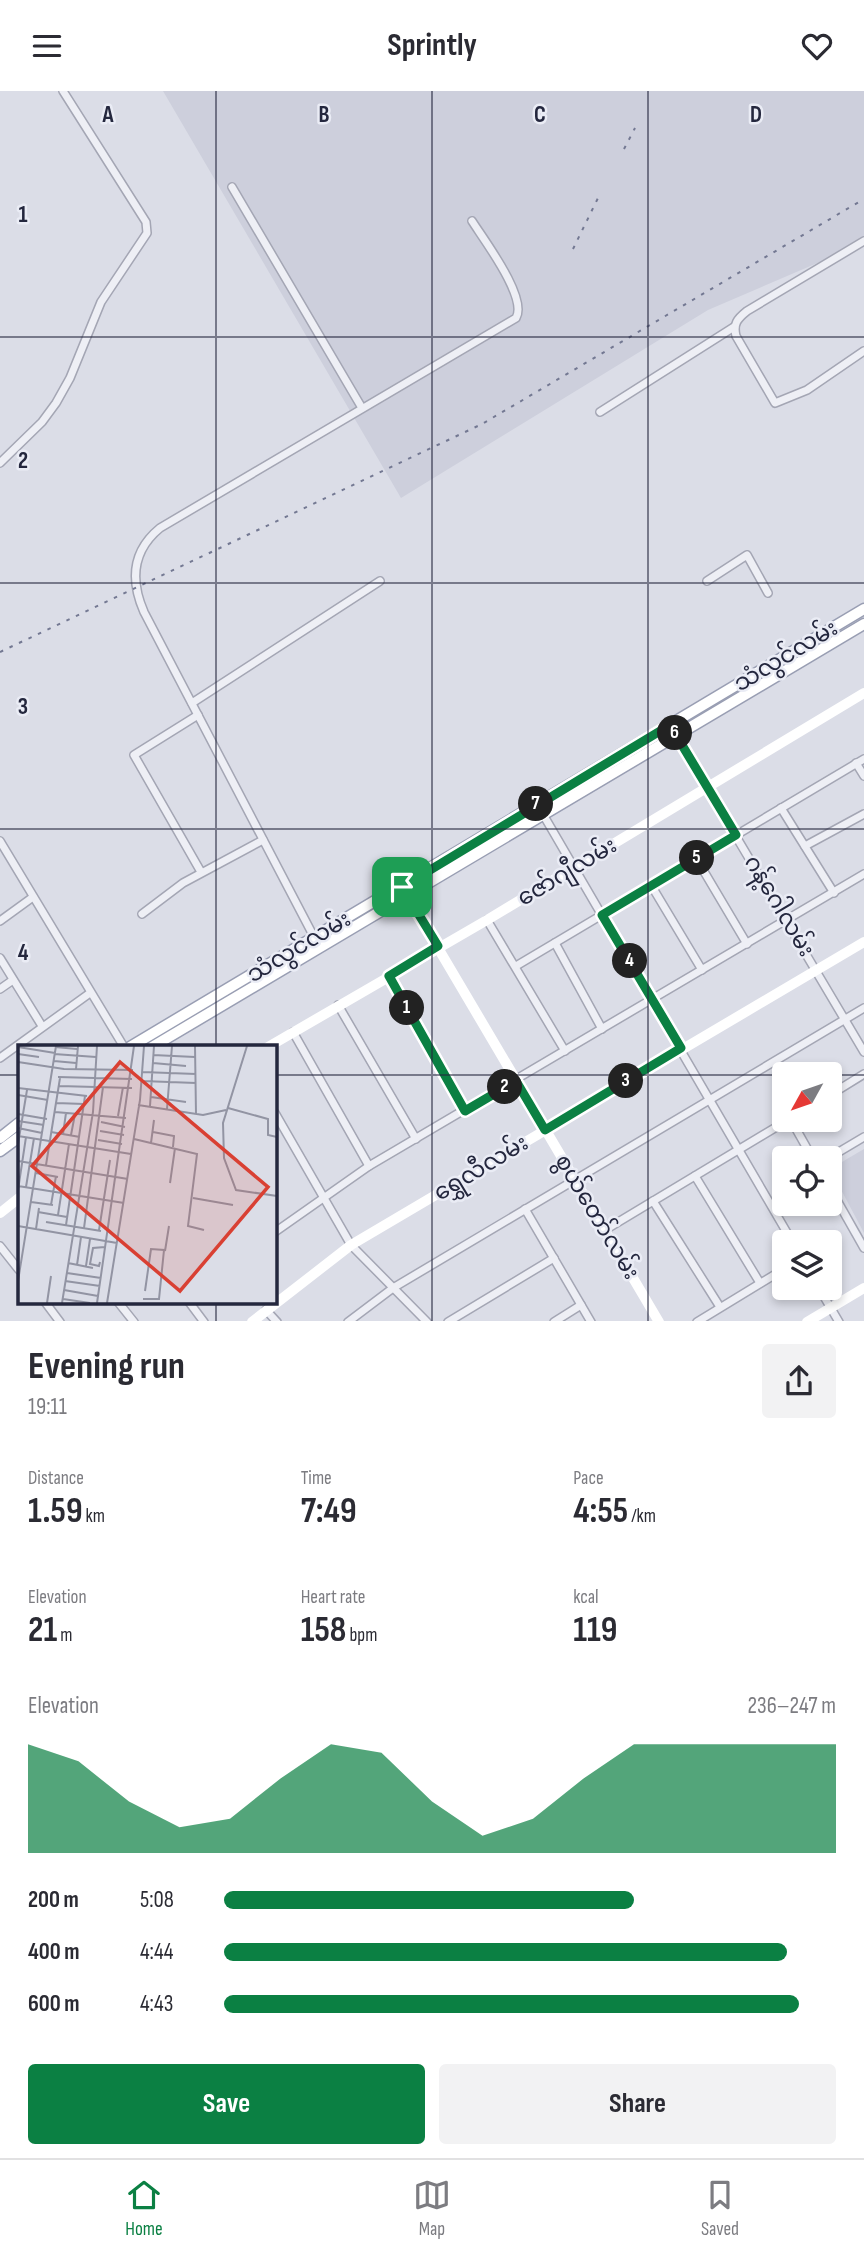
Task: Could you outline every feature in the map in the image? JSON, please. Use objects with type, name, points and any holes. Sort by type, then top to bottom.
[{"type":"main road","name":"သံလွင်လမ်း","points":[[134,1045],[269,971],[404,891],[782,665],[864,609]]},
{"type":"main road","name":"သံလွင်လမ်း","points":[[782,665],[864,624]]},
{"type":"main road","name":"သံလွင်လမ်း","points":[[155,1045],[269,971],[314,937],[404,891]]},
{"type":"main road","points":[[1,1135],[18,1124]]},
{"type":"main road","points":[[0,1151],[18,1138]]},
{"type":"street","points":[[0,463],[56,403],[70,378],[101,302],[147,233],[145,222],[63,91]]},
{"type":"street","points":[[232,187],[362,408]]},
{"type":"street","points":[[314,937],[137,596],[134,577],[141,549],[160,528],[518,314],[517,294],[472,221]]},
{"type":"street","points":[[600,412],[734,327],[738,318],[747,311],[864,241]]},
{"type":"street","points":[[734,327],[736,336],[775,403],[807,390],[864,351]]},
{"type":"street","points":[[706,581],[747,555],[768,593]]},
{"type":"street","points":[[192,703],[380,581]]},
{"type":"street","name":"ဇော်ဂျီလမ်း","points":[[271,1045],[487,920],[864,693]]},
{"type":"street","points":[[198,715],[134,755],[201,872]]},
{"type":"street","name":"ဂန့်ဂေါလမ်း","points":[[673,730],[864,1052]]},
{"type":"street","points":[[516,966],[864,759]]},
{"type":"street","points":[[856,763],[864,776]]},
{"type":"street","points":[[781,808],[834,893]]},
{"type":"street","points":[[539,809],[786,1230]]},
{"type":"street","points":[[805,846],[864,814]]},
{"type":"street","points":[[142,914],[201,872],[263,840]]},
{"type":"street","points":[[0,841],[123,1045]]},
{"type":"street","points":[[696,858],[747,944]]},
{"type":"street","points":[[276,1228],[369,1166],[864,874]]},
{"type":"street","points":[[651,885],[702,971]]},
{"type":"street","name":"စွယ်တော်လမ်း","points":[[404,891],[659,1321]]},
{"type":"street","points":[[0,921],[33,897]]},
{"type":"street","points":[[487,920],[565,1051]]},
{"type":"street","name":"ရွှေလီလမ်း","points":[[276,1302],[351,1245],[864,942]]},
{"type":"street","points":[[555,943],[602,1029]]},
{"type":"street","points":[[0,958],[42,1026]]},
{"type":"street","points":[[389,976],[465,1111]]},
{"type":"street","points":[[0,989],[13,979]]},
{"type":"street","points":[[0,1058],[90,993]]},
{"type":"street","points":[[338,1005],[416,1139]]},
{"type":"street","points":[[350,1321],[393,1288],[864,1008]]},
{"type":"street","points":[[293,1032],[369,1166]]},
{"type":"street","points":[[842,1088],[864,1074]]},
{"type":"street","points":[[276,1115],[351,1245],[427,1321]]},
{"type":"street","points":[[605,1230],[772,1130]]},
{"type":"street","points":[[842,1150],[864,1137]]},
{"type":"street","points":[[695,1175],[760,1283]]},
{"type":"street","points":[[0,1213],[18,1199]]},
{"type":"street","points":[[653,1201],[720,1307]]},
{"type":"street","points":[[525,1209],[591,1321]]},
{"type":"street","points":[[842,1209],[864,1248]]},
{"type":"street","points":[[0,1246],[18,1269]]},
{"type":"street","points":[[448,1321],[554,1258]]},
{"type":"street","points":[[697,1321],[772,1276]]},
{"type":"street","points":[[807,1321],[864,1288]]},
{"type":"street","points":[[827,1300],[839,1321]]},
{"type":"street","points":[[47,1304],[60,1321]]},
{"type":"street","points":[[120,1304],[134,1321]]},
{"type":"street","points":[[191,1304],[204,1321]]},
{"type":"street","name":"ရွှေလီလမ်း","points":[[251,1321],[274,1304]]},
{"type":"street","points":[[554,1321],[582,1305]]},
{"type":"street","points":[[266,1310],[277,1321]]},
{"type":"shaded area","points":[[163,91],[864,91],[864,243],[708,310],[401,498]]},
{"type":"shaded area","points":[[864,1149],[864,1233],[842,1192],[842,1162]]},
{"type":"railway","points":[[624,149],[635,128]]},
{"type":"railway","points":[[573,249],[598,198]]},
{"type":"railway","points":[[0,652],[482,424],[864,199]]},
{"type":"route","points":[[670,725],[736,835],[602,915],[681,1048],[545,1130],[516,1081],[465,1111],[389,976],[438,946],[402,887],[670,725]]}]
